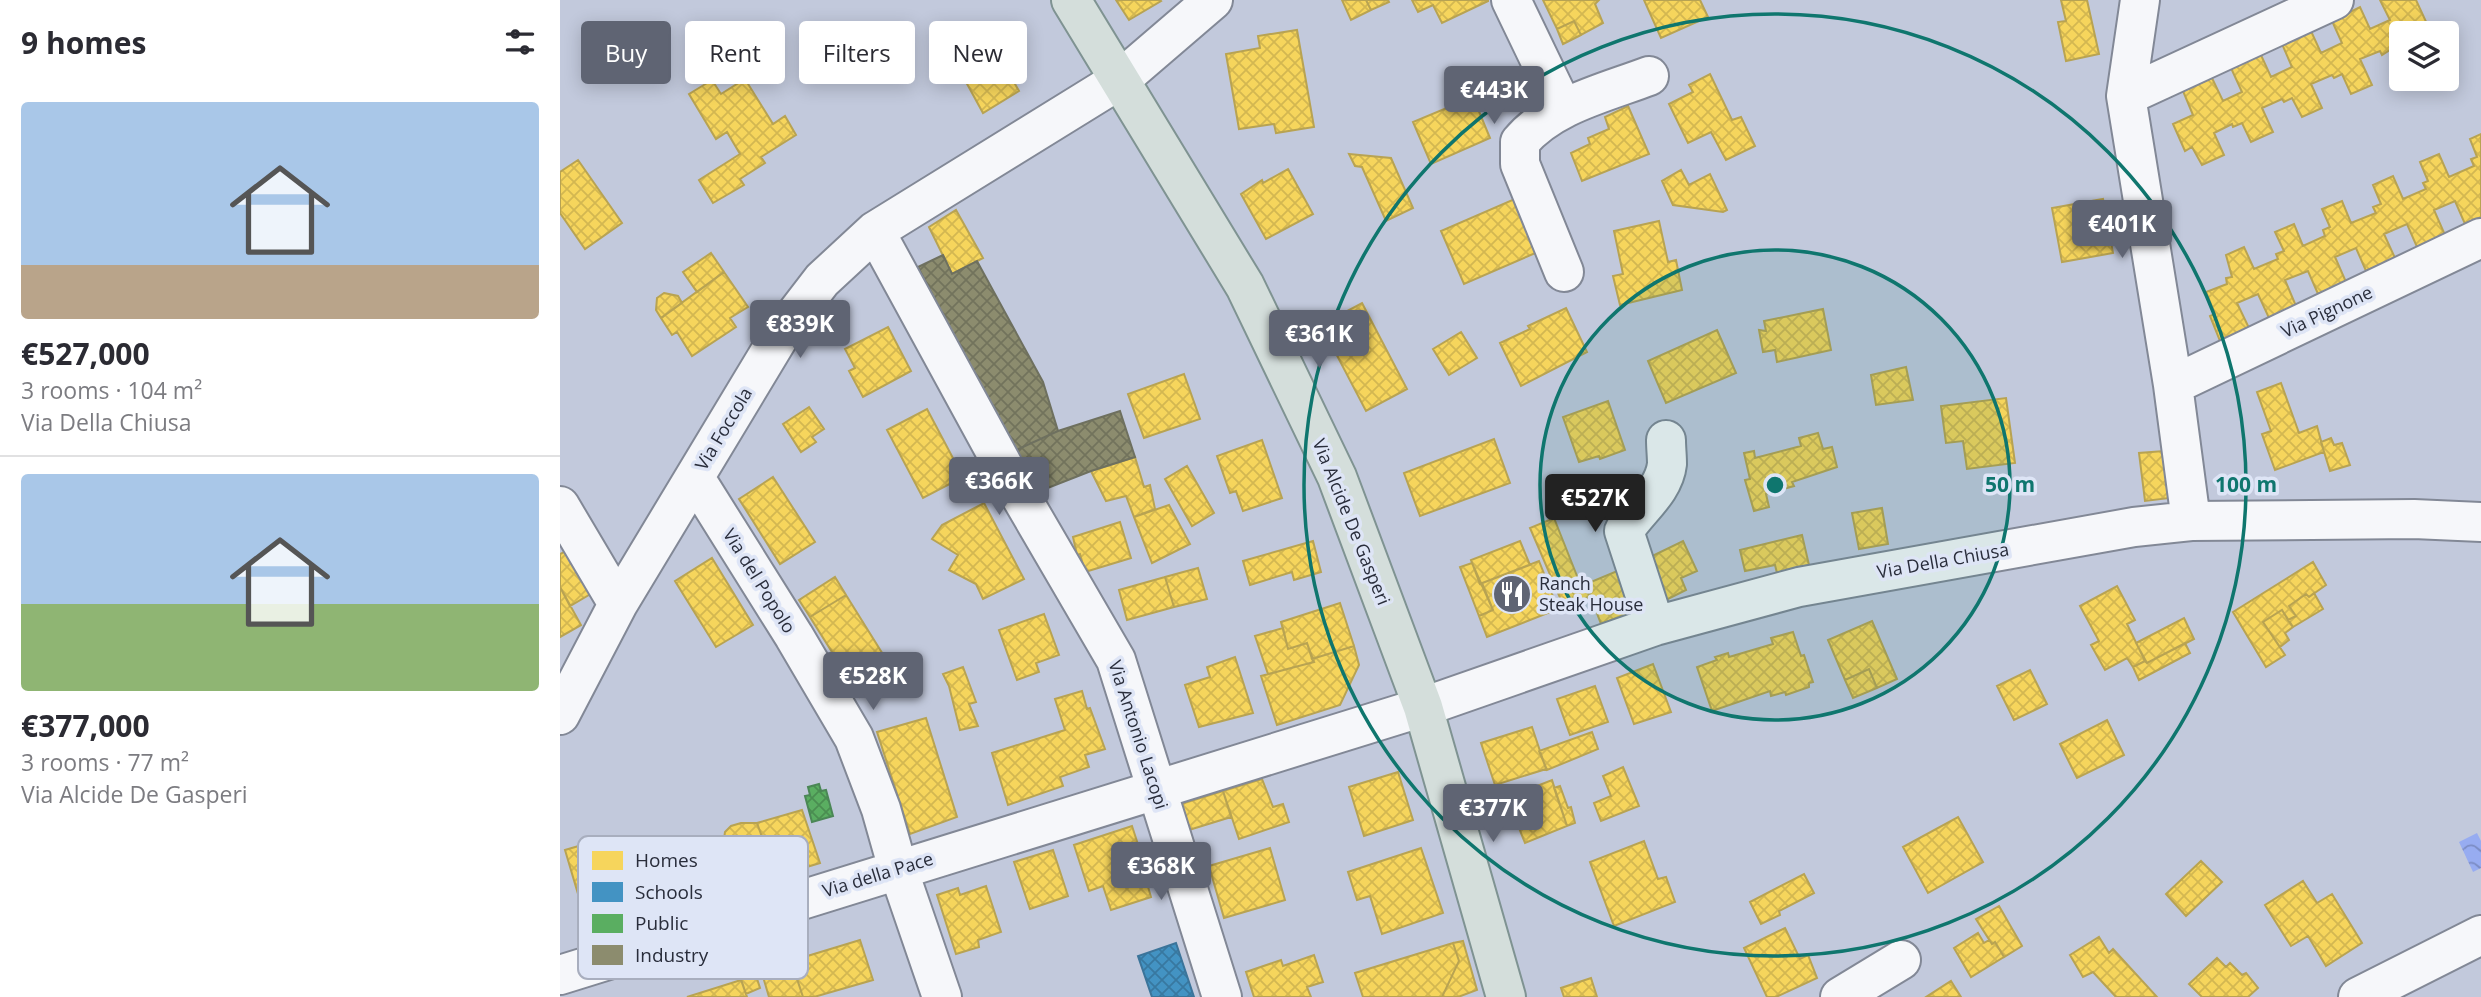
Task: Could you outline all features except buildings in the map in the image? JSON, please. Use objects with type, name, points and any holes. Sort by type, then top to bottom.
[{"type":"main road","name":"Via Alcide De Gasperi","points":[[1072,0],[1245,286],[1337,477],[1423,707],[1506,997]]},
{"type":"street","name":"Via Foccola","points":[[560,715],[618,604],[782,332],[822,279],[875,231],[1121,79],[1213,0]]},
{"type":"street","points":[[1511,0],[1563,108]]},
{"type":"street","points":[[2140,0],[2126,96],[2173,385],[2191,521]]},
{"type":"street","points":[[2126,96],[2334,0]]},
{"type":"street","points":[[1564,272],[1520,164],[1520,142],[1533,127],[1563,108],[1649,76]]},
{"type":"street","name":"Via Antonio Lacopi","points":[[875,231],[1007,473],[1116,660],[1222,997]]},
{"type":"street","name":"Via Pignone","points":[[2173,385],[2481,238]]},
{"type":"street","points":[[1655,626],[1624,531],[1634,514],[1658,489],[1667,465],[1666,440]]},
{"type":"street","name":"Via del Popolo","points":[[695,478],[794,636],[853,738],[881,810],[898,869],[942,997]]},
{"type":"street","points":[[560,506],[618,604]]},
{"type":"street","name":"Via Della Chiusa","points":[[1423,707],[1655,626],[1799,587],[2134,527],[2191,521],[2414,519],[2481,523]]},
{"type":"street","name":"Via della Pace","points":[[808,900],[898,869],[1423,707]]},
{"type":"street","points":[[2358,997],[2481,935]]},
{"type":"street","points":[[1840,997],[1901,960]]},
{"type":"water","points":[[2477,833],[2481,841],[2481,868],[2473,872],[2459,842]]},
{"type":"place","name":"Ranch Steak House","points":[[1512,594]]}]
